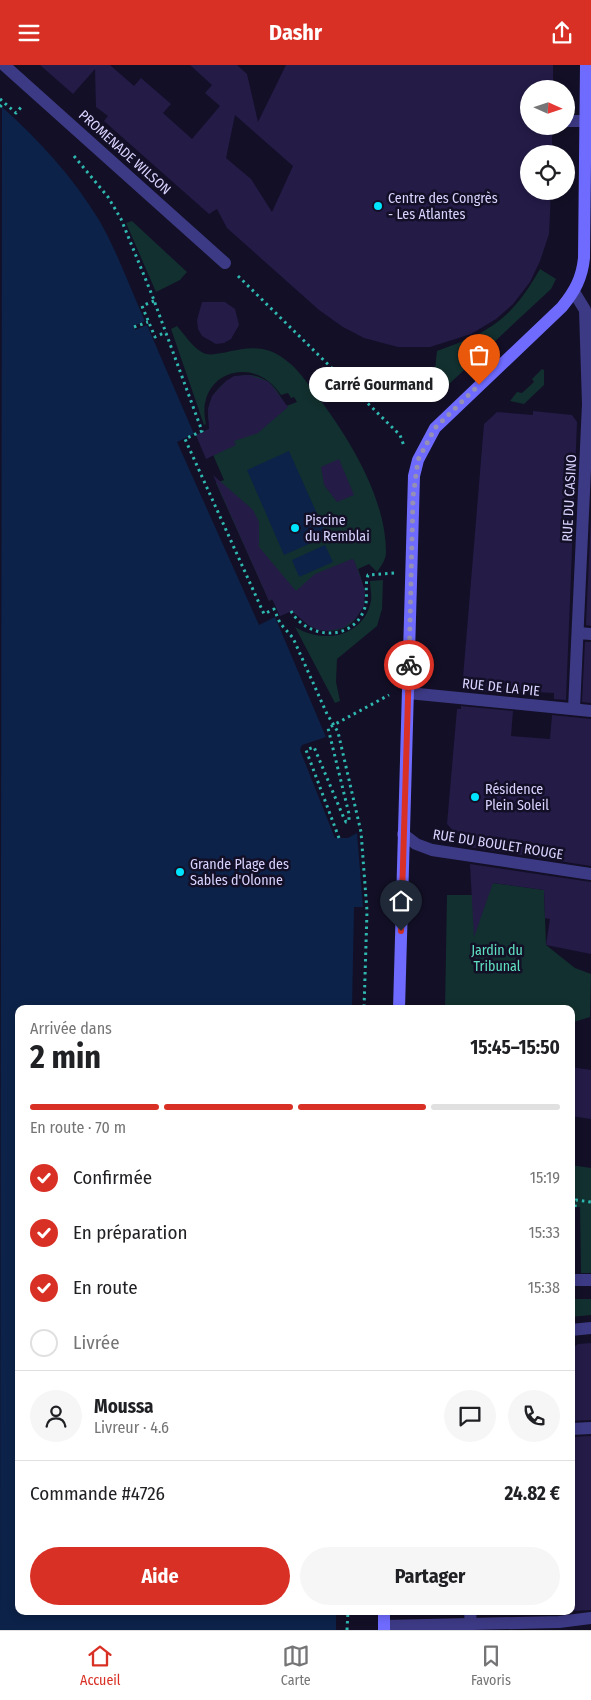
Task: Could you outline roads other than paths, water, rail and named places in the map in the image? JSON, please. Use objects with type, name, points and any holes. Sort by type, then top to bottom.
[{"type":"street","name":"PROMENADE WILSON","points":[[4,65],[230,267]]},
{"type":"street","points":[[399,1005],[413,497],[418,460],[435,428],[562,307],[574,292],[582,275],[588,121],[586,65]]},
{"type":"street","points":[[575,121],[588,121]]},
{"type":"street","name":"RUE DU CASINO","points":[[574,292],[585,310],[589,404],[585,634],[574,709]]},
{"type":"street","name":"RUE DE LA PIE","points":[[408,693],[591,711]]},
{"type":"street","name":"RUE DU BOULET ROUGE","points":[[403,834],[416,845],[432,851],[591,875]]},
{"type":"street","points":[[575,1280],[591,1281]]},
{"type":"street","points":[[575,1330],[591,1328]]},
{"type":"street","points":[[575,1429],[591,1428]]},
{"type":"street","points":[[384,1615],[384,1628],[477,1627],[591,1618]]},
{"type":"street","points":[[472,1615],[477,1627]]},
{"type":"water","name":"Grande Plage des Sables d'Olonne","points":[[2,107],[42,146],[67,174],[99,220],[118,257],[145,321],[134,326],[135,330],[147,325],[194,434],[177,442],[259,625],[275,617],[326,737],[302,745],[300,750],[335,838],[348,838],[357,833],[363,907],[354,907],[352,1005],[15,1005],[15,1615],[336,1615],[336,1630],[0,1630]]},
{"type":"water","points":[[289,451],[327,536],[284,555],[247,470]]},
{"type":"water","points":[[325,545],[333,562],[299,577],[292,560]]},
{"type":"place","name":"Centre des Congrès - Les Atlantes","points":[[378,206]]},
{"type":"place","name":"Carré Gourmand","points":[[479,385]]},
{"type":"place","name":"Piscine du Remblai","points":[[295,528]]},
{"type":"place","name":"Résidence Plein Soleil","points":[[475,797]]},
{"type":"place","name":"Grande Plage des Sables d'Olonne","points":[[180,872]]},
{"type":"park label","name":"Jardin du Tribunal","points":[[497,958]]}]
